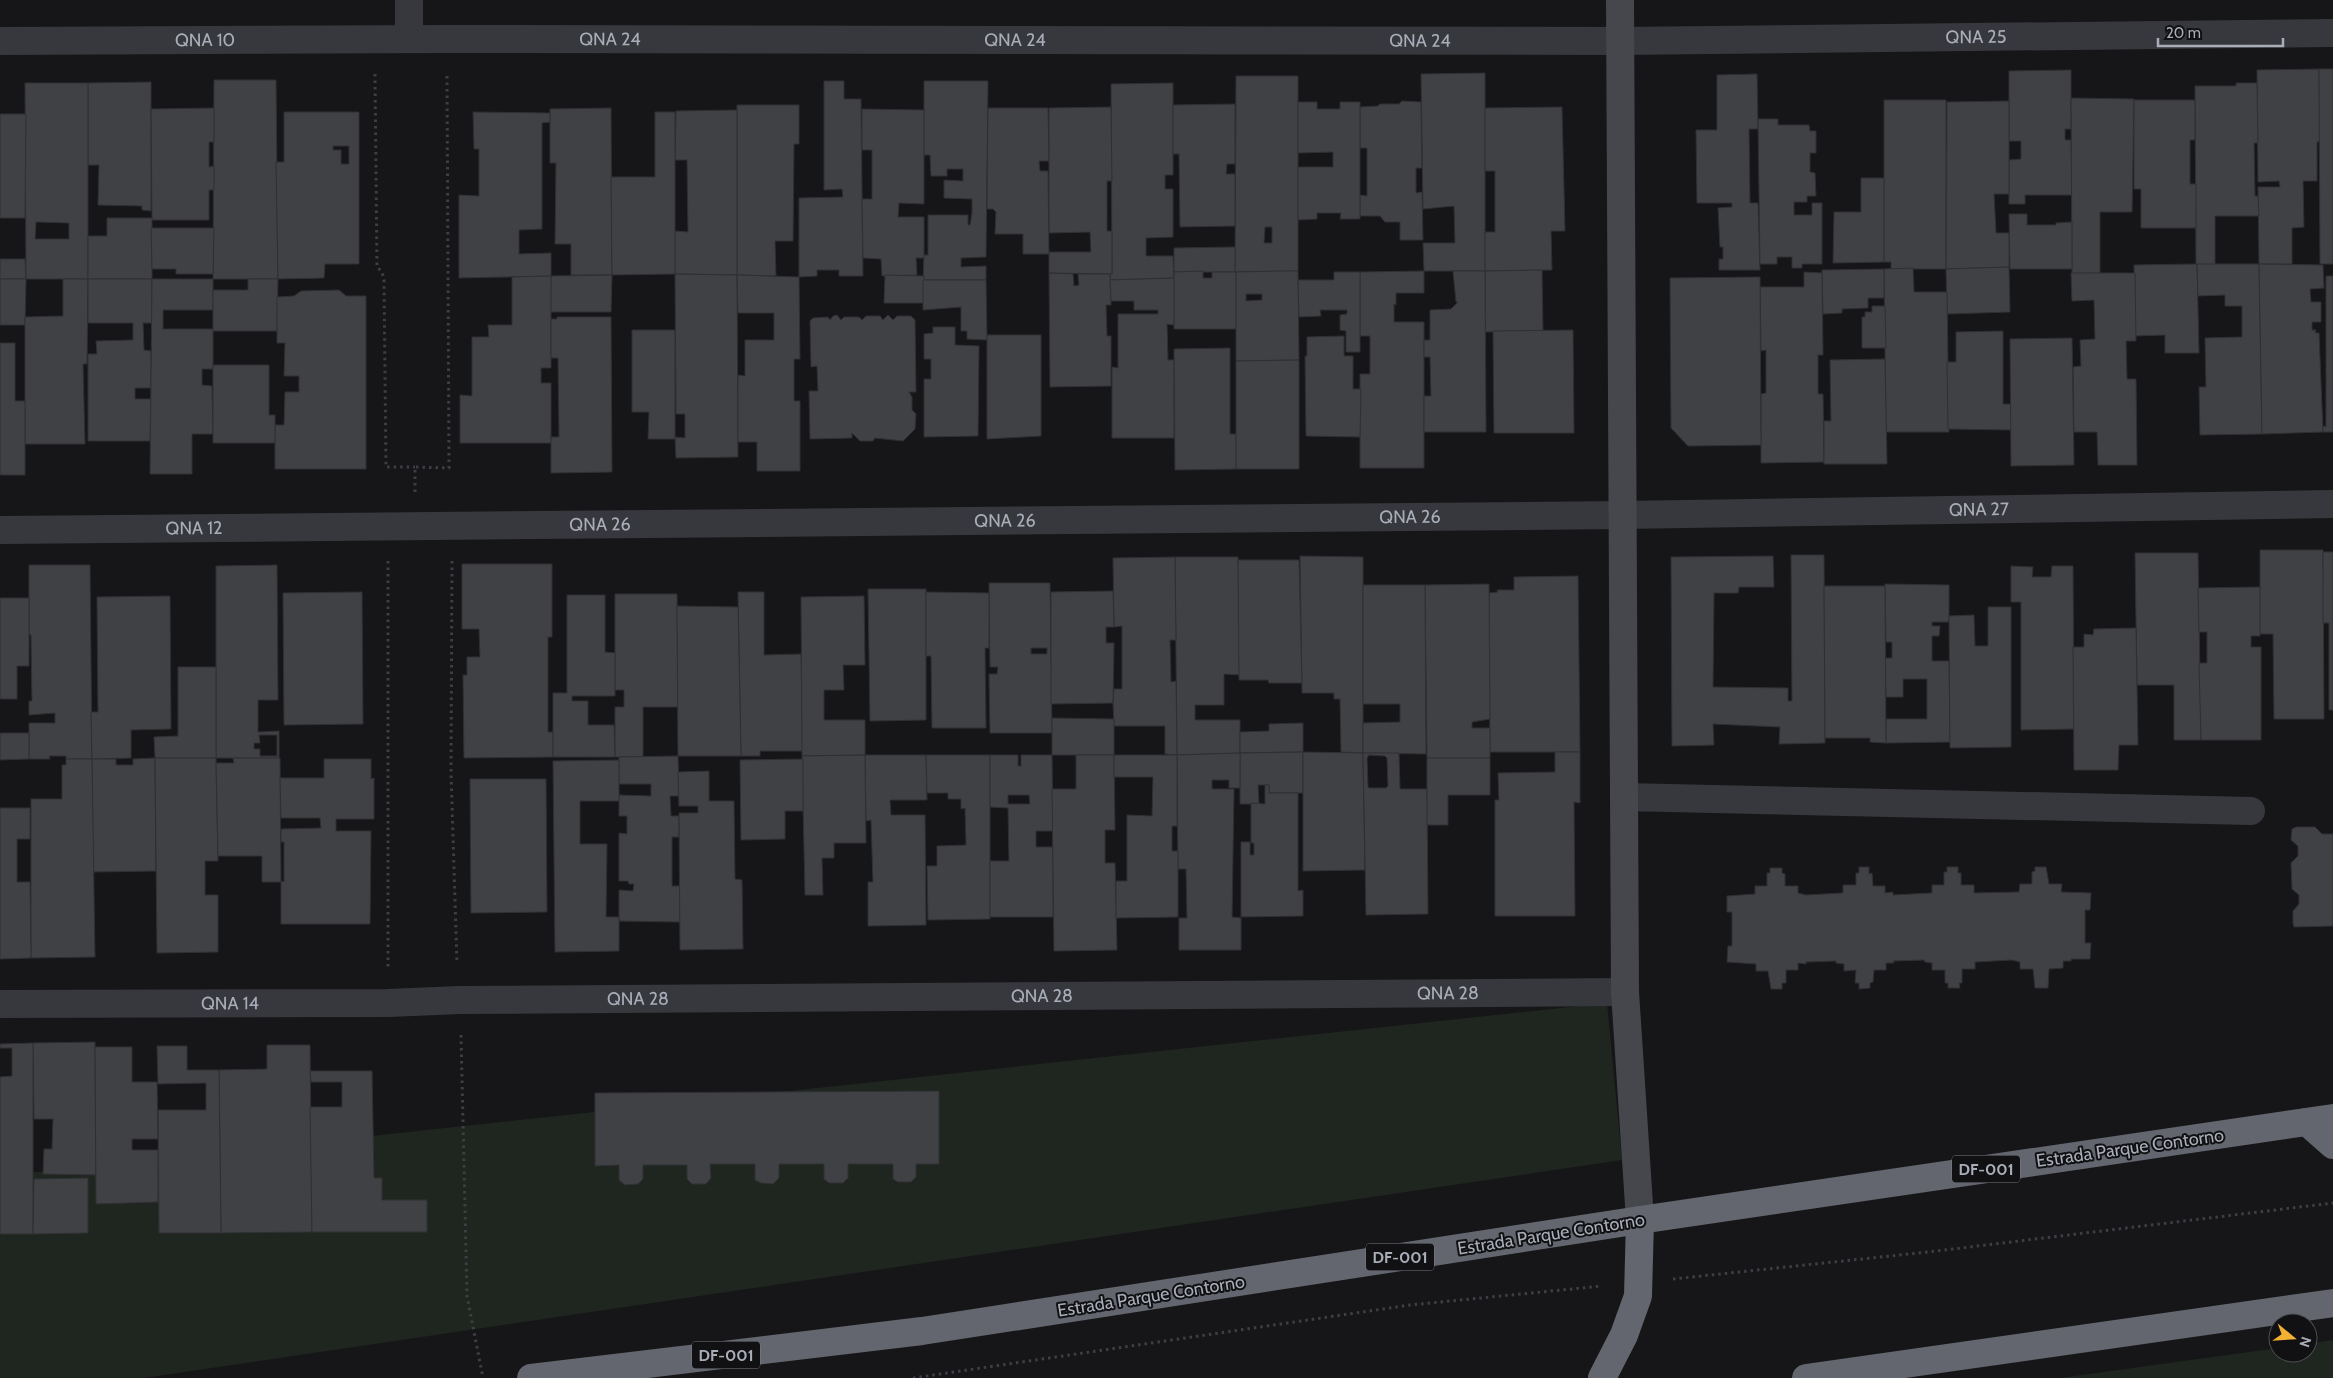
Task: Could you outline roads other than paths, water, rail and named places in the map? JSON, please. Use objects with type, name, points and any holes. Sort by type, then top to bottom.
[{"type":"highway","name":"Estrada Parque Contorno","points":[[531,1378],[922,1331],[1640,1220],[2320,1120]]},
{"type":"highway","points":[[2320,1120],[2333,1145]]},
{"type":"highway","points":[[1602,1378],[1624,1335],[1638,1296],[1640,1220]]},
{"type":"highway","points":[[1806,1378],[2327,1299]]},
{"type":"street","points":[[409,0],[409,39]]},
{"type":"street","points":[[1620,0],[1625,992],[1640,1220]]},
{"type":"street","name":"QNA 25","points":[[1620,41],[2333,33]]},
{"type":"street","name":"QNA 24","points":[[409,39],[1620,41]]},
{"type":"street","name":"QNA 10","points":[[0,41],[409,39]]},
{"type":"street","name":"QNA 27","points":[[1623,515],[2333,504]]},
{"type":"street","name":"QNA 26","points":[[388,526],[1623,515]]},
{"type":"street","name":"QNA 12","points":[[0,530],[388,526]]},
{"type":"street","points":[[1624,797],[2251,811]]},
{"type":"street","name":"QNA 28","points":[[460,1000],[1625,992]]},
{"type":"street","name":"QNA 14","points":[[0,1004],[388,1003],[460,1000]]}]
